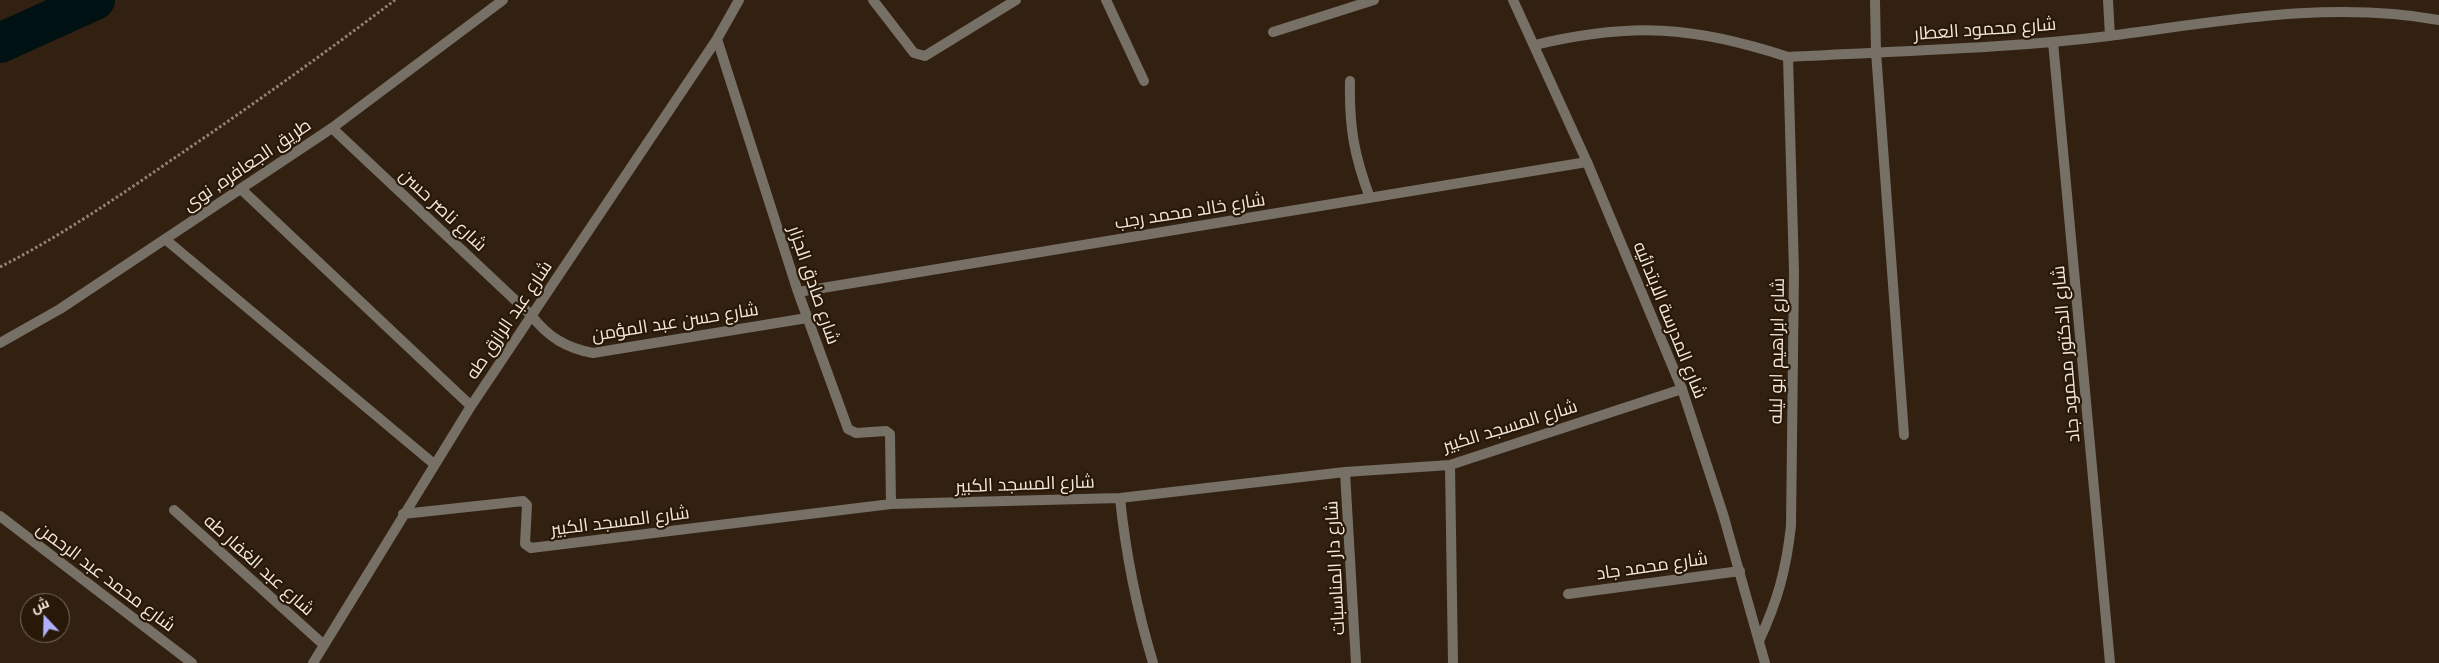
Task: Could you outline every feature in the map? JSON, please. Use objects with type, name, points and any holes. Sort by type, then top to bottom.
[{"type":"street","name":"طريق الجعافره, نوى","points":[[0,343],[60,309],[332,128],[503,0]]},
{"type":"street","name":"شارع عبد الرازق طه","points":[[313,663],[471,406],[531,314],[718,39],[739,0]]},
{"type":"street","points":[[873,0],[914,53],[925,56],[1016,0]]},
{"type":"street","points":[[1106,0],[1144,81]]},
{"type":"street","points":[[1273,32],[1374,0]]},
{"type":"street","name":"شارع المدرسة الابتدائيه","points":[[1513,0],[1588,162],[1682,389],[1740,571],[1765,663]]},
{"type":"street","points":[[1875,0],[1876,52],[1904,435]]},
{"type":"street","points":[[2108,0],[2110,36]]},
{"type":"street","name":"شارع محمود العطار","points":[[1535,45],[1580,34],[1664,29],[1707,34],[1748,43],[1788,57],[2053,42],[2274,13],[2347,11],[2421,16],[2439,20]]},
{"type":"street","name":"شارع صادق الجزار","points":[[718,39],[798,292],[849,431],[856,433],[886,431],[890,434],[891,504]]},
{"type":"street","name":"شارع الدكتور محمود جاد","points":[[2053,42],[2110,663]]},
{"type":"street","name":"شارع ابراهيم ابو ليله","points":[[1759,641],[1776,604],[1786,566],[1791,526],[1794,272],[1788,57]]},
{"type":"street","points":[[1350,81],[1350,121],[1354,150],[1370,198]]},
{"type":"street","name":"شارع ناصر حسن","points":[[332,128],[531,314]]},
{"type":"street","name":"شارع خالد محمد رجب","points":[[798,292],[1588,162]]},
{"type":"street","points":[[241,189],[471,406]]},
{"type":"street","points":[[165,239],[434,464]]},
{"type":"street","name":"شارع حسن عبد المؤمن","points":[[531,314],[542,330],[557,341],[574,350],[593,353],[807,318]]},
{"type":"street","name":"شارع المسجد الكبير","points":[[403,514],[523,501],[527,505],[525,544],[531,548],[891,504],[1120,498],[1345,472],[1450,464],[1682,389]]},
{"type":"street","points":[[1450,464],[1453,663]]},
{"type":"street","name":"شارع دار المناسبات","points":[[1345,472],[1356,663]]},
{"type":"street","points":[[1120,498],[1127,561],[1137,608],[1153,663]]},
{"type":"street","name":"شارع عبد الغفار طه","points":[[174,510],[324,645]]},
{"type":"street","name":"شارع محمد عبد الرحمن","points":[[0,516],[192,663]]},
{"type":"street","name":"شارع محمد جاد","points":[[1568,594],[1740,571]]},
{"type":"path","points":[[0,267],[84,218],[151,174],[285,83],[395,0]]},
{"type":"waterway","points":[[0,43],[95,0]]}]
